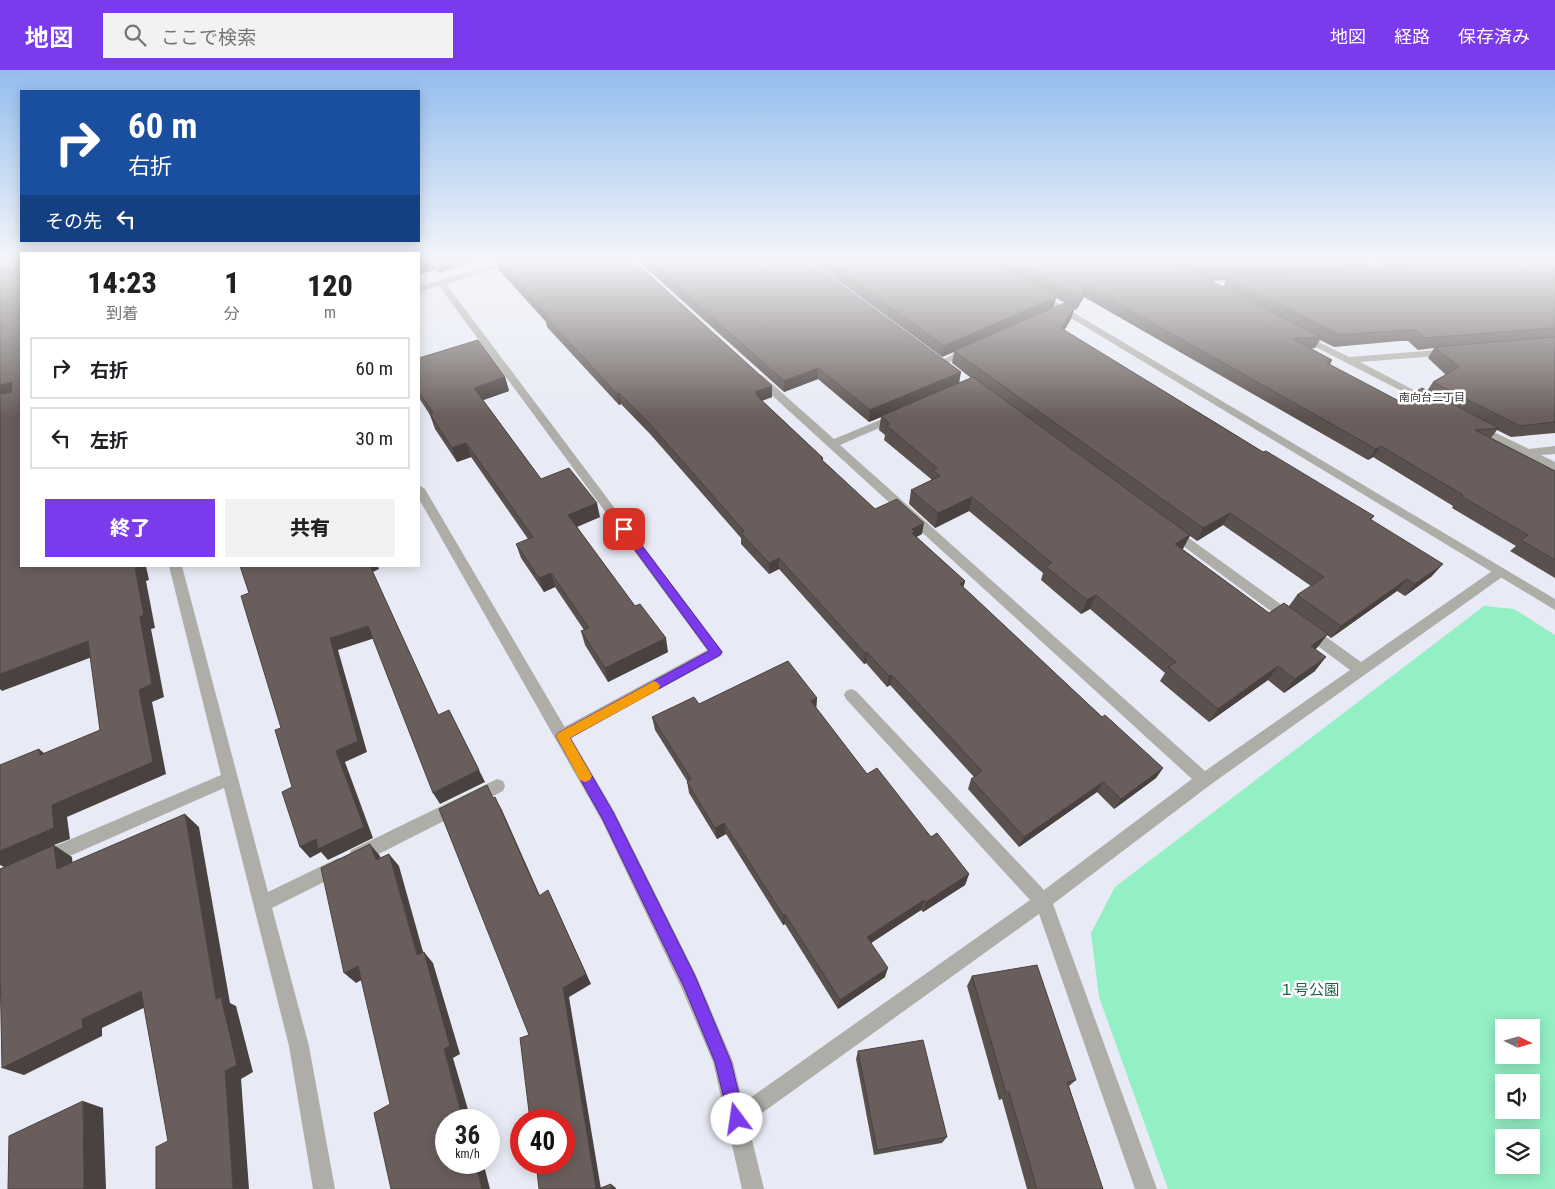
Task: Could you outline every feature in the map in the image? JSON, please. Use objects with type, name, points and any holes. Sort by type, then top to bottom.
[{"type":"street","points":[[462,312],[716,652],[562,736]]},
{"type":"street","points":[[1049,315],[1055,312]]},
{"type":"street","points":[[1068,312],[1555,605]]},
{"type":"street","points":[[1289,330],[1442,409]]},
{"type":"street","points":[[940,363],[977,347]]},
{"type":"street","points":[[1348,360],[1456,351]]},
{"type":"street","points":[[745,365],[1204,780]]},
{"type":"street","points":[[832,444],[910,411]]},
{"type":"street","points":[[1467,422],[1555,467]]},
{"type":"street","points":[[1527,453],[1555,450]]},
{"type":"street","points":[[420,491],[608,816],[689,982],[723,1062],[753,1189]]},
{"type":"street","points":[[1162,524],[1360,670]]},
{"type":"street","points":[[175,567],[299,1046],[324,1189]]},
{"type":"street","points":[[737,1119],[1043,901],[1204,780],[1500,572]]},
{"type":"street","points":[[851,695],[1043,901],[1146,1189]]},
{"type":"street","points":[[35,864],[230,778]]},
{"type":"street","points":[[263,904],[497,786]]},
{"type":"green space","name":"１号公園","points":[[1484,606],[1514,609],[1555,635],[1555,1189],[1168,1189],[1099,997],[1091,933],[1115,887]]},
{"type":"building","points":[[0,312],[20,312],[20,567],[136,567],[135,568],[144,615],[140,617],[152,684],[139,690],[153,762],[52,805],[54,828],[0,851],[0,765],[39,749],[40,755],[100,730],[88,641],[0,674],[0,394],[11,392],[12,382],[0,385]]},
{"type":"building","points":[[544,312],[691,312],[772,386],[755,392],[758,394],[756,395],[823,458],[821,459],[875,509],[897,499],[924,523],[912,529],[915,532],[912,533],[965,581],[960,584],[1102,717],[1105,715],[1163,768],[1121,799],[1103,782],[1024,837],[971,779],[982,771],[892,675],[889,676],[867,652],[865,653],[779,558],[769,563],[741,533],[744,531],[649,423],[619,393],[617,394],[545,316],[547,315]]},
{"type":"building","points":[[707,312],[879,312],[961,372],[870,410],[818,368],[784,381]]},
{"type":"building","points":[[897,312],[1021,312],[944,346]]},
{"type":"building","points":[[1043,312],[1072,312],[1061,328],[1263,452],[1266,451],[1374,516],[1370,519],[1443,564],[1415,584],[1407,579],[1341,626],[1297,595],[1324,577],[1230,513],[1203,528],[954,351]]},
{"type":"building","points":[[1133,312],[1273,312],[1321,337],[1293,339],[1332,360],[1327,363],[1399,401],[1422,388],[1499,428],[1475,430],[1555,471],[1555,560],[1521,540],[1528,535],[1381,446],[1376,449]]},
{"type":"building","points":[[1294,312],[1555,312],[1555,328],[1425,338],[1415,330],[1340,335]]},
{"type":"building","points":[[1555,337],[1555,422],[1520,426],[1433,382],[1459,367],[1435,347]]},
{"type":"building","points":[[478,340],[505,377],[474,388],[541,479],[569,468],[597,503],[568,515],[635,606],[640,604],[666,638],[605,668],[581,631],[589,628],[551,573],[539,578],[516,544],[533,537],[466,443],[452,448],[430,414],[433,413],[420,394],[420,358]]},
{"type":"building","points":[[973,377],[1190,535],[1175,544],[1269,613],[1284,603],[1328,634],[1311,646],[1326,657],[1295,679],[1278,666],[1218,709],[1168,667],[1176,662],[1096,595],[1087,600],[1045,566],[1052,563],[972,497],[938,513],[911,490],[940,476],[933,470],[937,468],[886,425],[890,424],[881,416]]},
{"type":"building","points":[[240,567],[370,567],[438,715],[449,710],[479,770],[433,793],[368,626],[330,638],[358,741],[336,751],[364,827],[318,849],[316,839],[300,847],[282,792],[292,787],[275,730],[281,728],[241,596],[249,593]]},
{"type":"building","points":[[788,661],[817,698],[811,701],[867,774],[877,768],[931,837],[937,833],[969,874],[926,902],[924,900],[867,937],[888,968],[840,1000],[724,823],[715,828],[687,782],[691,779],[652,717],[694,697],[699,704]]},
{"type":"building","points":[[487,785],[493,798],[495,797],[539,896],[548,890],[586,974],[563,988],[596,1189],[539,1189],[537,1174],[575,1174],[575,1109],[529,1109],[520,1038],[529,1035],[439,809]]},
{"type":"building","points":[[185,814],[216,999],[221,997],[237,1065],[225,1071],[233,1189],[156,1189],[156,1147],[168,1141],[141,991],[82,1019],[83,1028],[2,1068],[0,869],[54,845],[57,869]]},
{"type":"building","points":[[370,844],[376,860],[389,854],[417,955],[424,952],[450,1046],[444,1049],[460,1109],[435,1109],[435,1174],[478,1174],[482,1189],[391,1189],[374,1113],[390,1104],[358,966],[344,973],[321,868]]},
{"type":"building","points":[[1037,965],[1076,1080],[1067,1082],[1103,1189],[1037,1189],[1009,1092],[1006,1093],[972,976]]},
{"type":"building","points":[[923,1040],[947,1137],[877,1150],[858,1051]]},
{"type":"building","points":[[83,1101],[84,1189],[8,1189],[9,1136]]},
{"type":"building","points":[[611,1184],[612,1189],[598,1189]]},
{"type":"slow traffic","points":[[585,776],[562,736],[654,686]]},
{"type":"district","name":"南向台二丁目","points":[[1432,397]]},
{"type":"route","points":[[624,529],[716,652],[562,736],[608,816],[689,982],[723,1062],[737,1119]]}]
